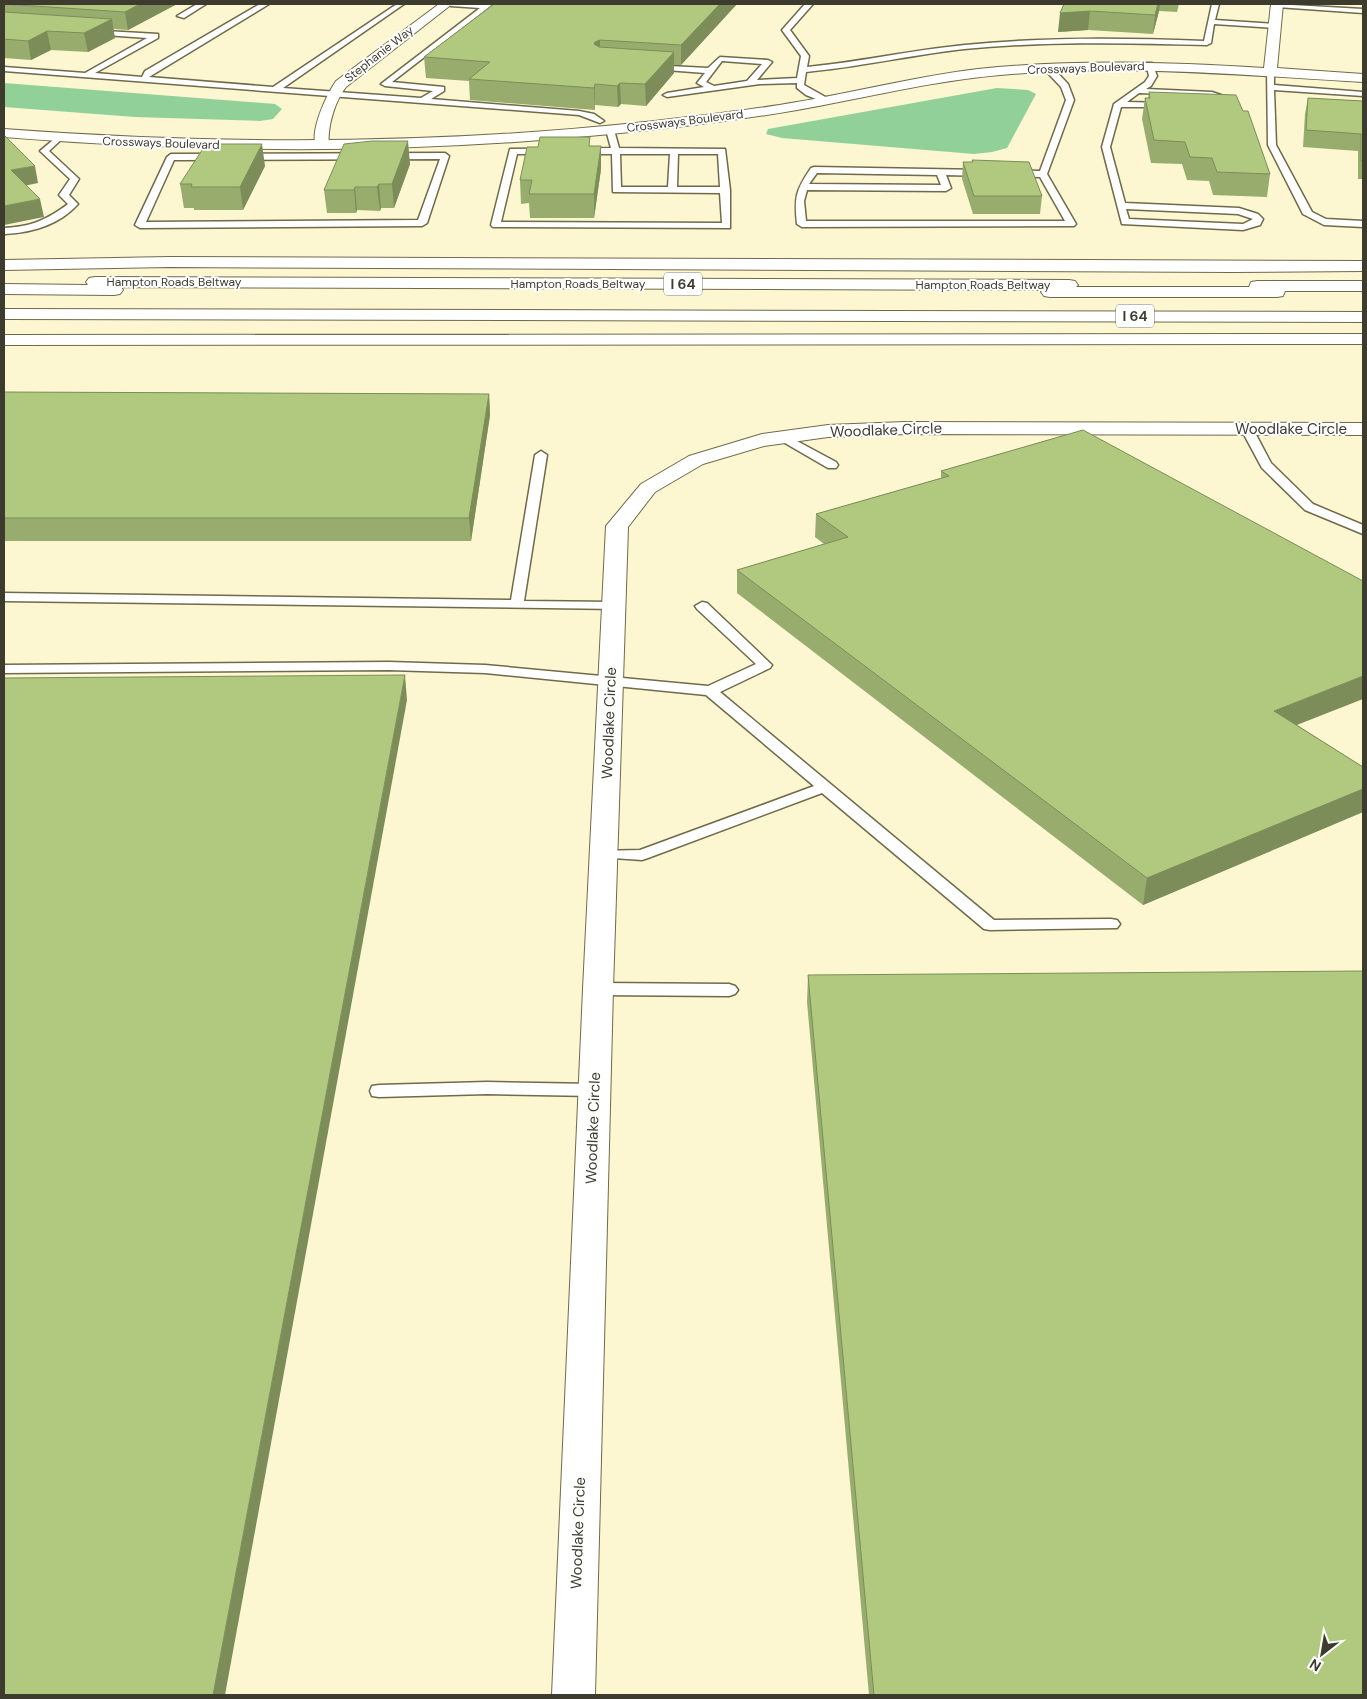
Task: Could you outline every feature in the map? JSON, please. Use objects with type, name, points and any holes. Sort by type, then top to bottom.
[{"type":"main road","name":"Stephanie Way","points":[[322,146],[333,95],[341,84],[394,41],[446,4]]},
{"type":"main road","points":[[1270,68],[1277,4]]},
{"type":"main road","name":"Crossways Boulevard","points":[[605,125],[809,93],[944,69],[1052,59],[1155,58],[1363,78]]},
{"type":"main road","name":"Crossways Boulevard","points":[[4,133],[59,138],[178,144],[322,146],[468,140],[605,125],[741,114],[826,101],[944,79],[996,72],[1048,68],[1149,65],[1363,70]]},
{"type":"main road","name":"Crossways Boulevard","points":[[4,123],[322,146]]},
{"type":"main road","points":[[4,251],[221,249],[1363,252]]},
{"type":"main road","points":[[4,265],[178,262],[1363,266]]},
{"type":"main road","name":"Hampton Roads Beltway","points":[[4,282],[1363,286]]},
{"type":"main road","points":[[4,290],[1363,293]]},
{"type":"main road","points":[[4,304],[1363,306]]},
{"type":"main road","name":"I 64","points":[[4,314],[1363,317]]},
{"type":"main road","points":[[907,316],[1363,333]]},
{"type":"main road","points":[[4,340],[1363,339]]},
{"type":"main road","points":[[436,341],[718,351],[1363,355]]},
{"type":"main road","name":"Woodlake Circle","points":[[573,1695],[594,1090],[617,526],[648,488],[696,460],[762,440],[828,431],[905,428],[1363,429]]},
{"type":"lane","points":[[181,16],[202,4]]},
{"type":"lane","points":[[153,80],[144,79],[144,76],[265,4]]},
{"type":"lane","points":[[274,90],[401,4]]},
{"type":"lane","points":[[451,4],[488,5]]},
{"type":"lane","points":[[809,4],[786,30],[805,56],[800,86],[809,93],[826,101]]},
{"type":"lane","points":[[803,70],[837,67],[929,51],[974,46],[1096,41],[1207,43],[1215,4]]},
{"type":"lane","points":[[1277,4],[1363,10]]},
{"type":"lane","points":[[424,102],[441,89],[385,84],[488,5]]},
{"type":"lane","points":[[1212,22],[1275,26]]},
{"type":"lane","points":[[79,31],[155,36],[87,75]]},
{"type":"lane","points":[[712,88],[701,83],[720,59],[768,62],[750,83]]},
{"type":"lane","points":[[4,64],[25,71]]},
{"type":"lane","points":[[1121,206],[1239,211],[1255,216],[1258,219],[1256,223],[1243,227],[1125,222],[1106,147],[1118,104],[1148,84],[1153,76],[1149,65]]},
{"type":"lane","points":[[646,67],[710,71]]},
{"type":"lane","points":[[1043,174],[814,170],[798,196],[802,224],[1071,224],[1043,174],[1070,100],[1065,86],[1048,68]]},
{"type":"lane","points":[[1270,68],[1272,145],[1308,214],[1324,222],[1363,224]]},
{"type":"lane","points":[[4,69],[579,113],[591,116],[605,125],[616,152],[616,190],[725,190]]},
{"type":"lane","points":[[667,95],[750,83],[801,80]]},
{"type":"lane","points":[[1271,87],[1363,94]]},
{"type":"lane","points":[[1138,91],[1207,93],[1218,97],[1220,101],[1216,105],[1202,106]]},
{"type":"lane","points":[[1118,104],[1174,106]]},
{"type":"lane","points":[[4,231],[33,228],[52,222],[73,204],[64,195],[75,179],[44,151],[59,138]]},
{"type":"lane","points":[[322,146],[445,156],[422,223],[140,225],[171,157],[322,146]]},
{"type":"lane","points":[[513,151],[674,152],[722,151],[727,226],[496,225],[513,151]]},
{"type":"lane","points":[[672,190],[674,152]]},
{"type":"lane","points":[[802,187],[946,188],[941,172]]},
{"type":"lane","points":[[1247,429],[1266,465],[1308,507],[1363,530]]},
{"type":"lane","points":[[782,437],[832,465]]},
{"type":"lane","points":[[517,604],[541,455]]},
{"type":"lane","points":[[4,597],[614,606]]},
{"type":"lane","points":[[4,668],[389,666],[485,669],[710,691],[765,665],[702,606]]},
{"type":"lane","points":[[710,691],[990,925],[1111,924]]},
{"type":"lane","points":[[604,854],[642,855],[824,787]]},
{"type":"lane","points":[[598,989],[729,990]]},
{"type":"lane","points":[[379,1091],[487,1088],[594,1090]]},
{"type":"shaded area","points":[[4,83],[275,104],[282,109],[273,119],[260,121],[135,117],[4,107]]},
{"type":"shaded area","points":[[997,88],[1028,90],[1036,94],[1007,148],[992,152],[974,154],[782,138],[766,134],[768,129]]},
{"type":"building","points":[[4,4],[140,4],[125,12]]},
{"type":"building","points":[[494,4],[720,4],[681,45],[600,40],[595,42],[594,44],[599,47],[674,52],[645,84],[620,83],[617,86],[595,84],[594,88],[469,79],[490,62],[424,57]]},
{"type":"building","points":[[1064,4],[1158,4],[1155,15],[1090,11],[1060,13]]},
{"type":"building","points":[[4,12],[112,19],[84,33],[47,31],[28,41],[4,39]]},
{"type":"building","points":[[1149,92],[1236,95],[1243,111],[1248,111],[1270,174],[1217,172],[1212,158],[1190,157],[1185,142],[1154,140],[1145,98],[1150,98]]},
{"type":"building","points":[[1308,98],[1363,101],[1363,161],[1361,161],[1361,134],[1306,130]]},
{"type":"building","points":[[4,135],[35,166],[11,170],[40,199],[4,206]]},
{"type":"building","points":[[540,137],[590,137],[589,146],[601,146],[594,194],[529,194],[532,180],[520,180],[527,147],[538,147]]},
{"type":"building","points":[[372,141],[408,141],[392,184],[379,184],[377,187],[355,187],[354,190],[324,190],[344,144]]},
{"type":"building","points":[[206,144],[262,144],[240,187],[191,187],[192,184],[180,184]]},
{"type":"building","points":[[972,160],[1029,162],[1042,196],[974,196],[963,162],[973,162]]},
{"type":"building","points":[[4,392],[489,394],[469,518],[4,518]]},
{"type":"building","points":[[1083,430],[1363,581],[1363,676],[1274,711],[1363,767],[1363,789],[1147,878],[737,570],[848,537],[816,514],[949,476],[941,471]]},
{"type":"building","points":[[405,675],[213,1695],[4,1695],[4,678]]},
{"type":"building","points":[[1363,971],[1363,1695],[874,1695],[808,975]]}]
